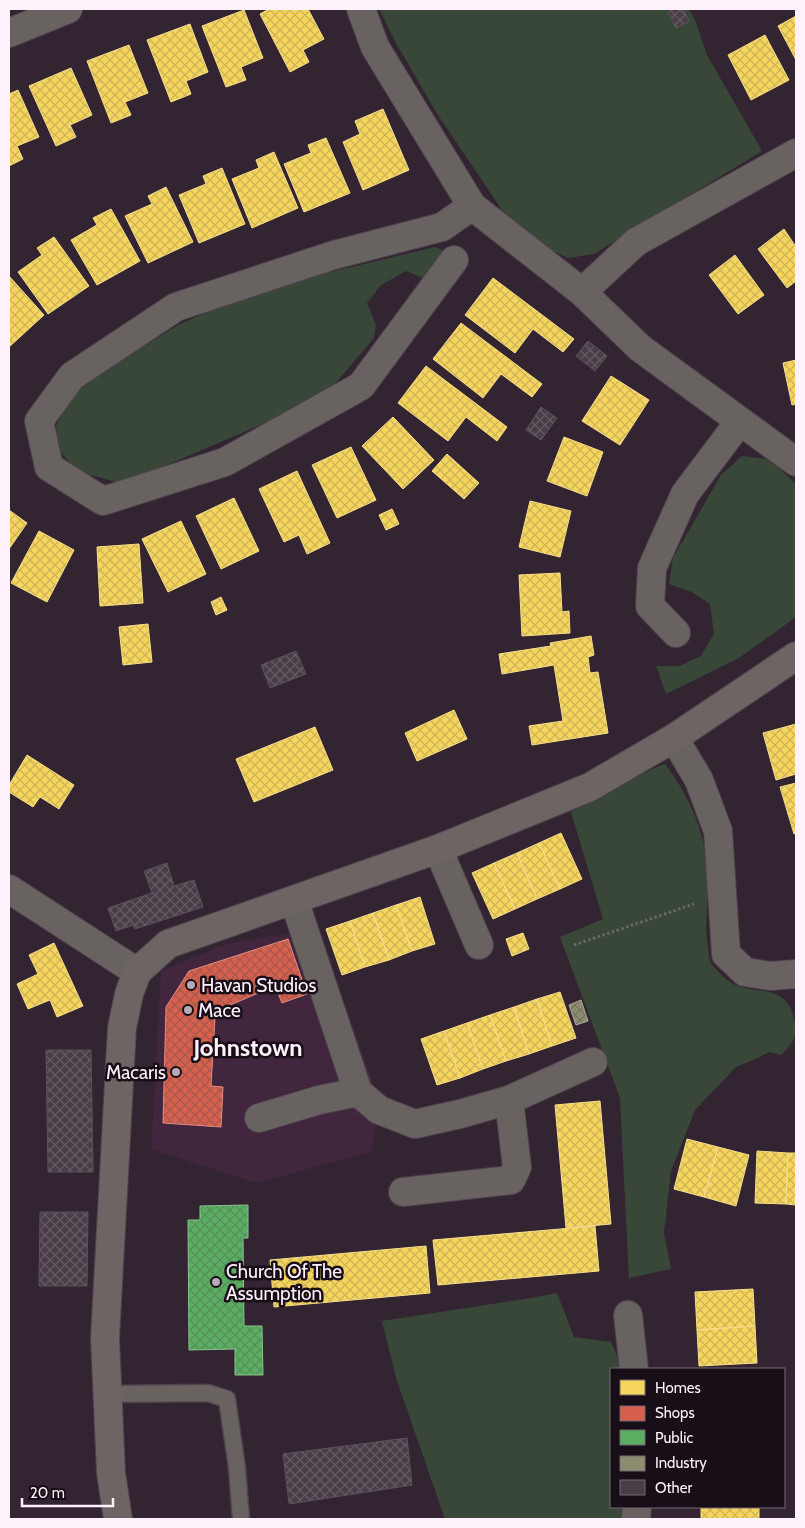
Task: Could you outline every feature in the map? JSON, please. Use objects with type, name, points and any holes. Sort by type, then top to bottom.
[{"type":"street","points":[[9,33],[68,9]]},
{"type":"street","points":[[361,9],[375,47],[472,206],[582,292],[640,348],[796,462]]},
{"type":"street","points":[[582,292],[636,242],[796,153]]},
{"type":"street","points":[[454,260],[361,386],[225,462],[103,501],[49,467],[39,421],[72,376],[176,307],[334,255],[442,227],[472,206]]},
{"type":"street","points":[[676,634],[650,606],[652,568],[685,494],[740,421]]},
{"type":"street","points":[[118,1519],[111,1473],[105,1338],[122,1028],[128,994],[138,972],[168,944],[438,849],[590,787],[674,738],[796,656]]},
{"type":"street","points":[[674,738],[699,780],[718,831],[726,954],[746,972],[770,976],[796,974]]},
{"type":"street","points":[[438,849],[479,946]]},
{"type":"street","points":[[9,889],[138,972]]},
{"type":"street","points":[[294,900],[358,1092],[379,1110],[415,1124],[460,1114],[509,1100],[593,1062]]},
{"type":"street","points":[[259,1118],[319,1100],[358,1092]]},
{"type":"street","points":[[403,1192],[511,1180],[517,1167],[509,1100]]},
{"type":"street","points":[[628,1315],[634,1368]]},
{"type":"lane","points":[[108,1394],[208,1393],[227,1399],[237,1468],[241,1519]]},
{"type":"path","points":[[574,945],[695,904]]},
{"type":"shaded area","points":[[316,923],[381,1105],[371,1152],[256,1183],[151,1149],[161,971],[226,944],[298,933]]},
{"type":"green space","points":[[379,9],[688,9],[694,17],[707,55],[762,151],[594,254],[568,258],[541,245],[506,216],[436,112],[396,43]]},
{"type":"green space","points":[[435,247],[446,252],[428,280],[406,271],[381,285],[367,303],[376,325],[374,338],[329,391],[297,409],[123,484],[77,471],[57,448],[56,426],[71,395],[106,370],[178,325],[225,304],[322,274]]},
{"type":"green space","points":[[742,456],[769,459],[796,484],[796,617],[739,658],[666,694],[656,666],[680,666],[701,656],[714,634],[710,604],[692,592],[669,584],[673,558],[721,475]]},
{"type":"green space","points":[[665,764],[687,799],[700,829],[706,862],[706,921],[711,963],[730,982],[749,989],[768,992],[784,999],[790,1007],[794,1019],[795,1035],[792,1043],[781,1055],[769,1052],[736,1067],[695,1110],[671,1171],[664,1233],[671,1269],[629,1278],[620,1098],[560,937],[603,919],[571,812]]},
{"type":"green space","points":[[557,1293],[574,1337],[611,1342],[623,1368],[610,1368],[610,1508],[626,1508],[626,1519],[445,1519],[396,1378],[382,1321]]},
{"type":"building: Homes","points":[[269,9],[308,9],[324,39],[303,50],[309,62],[290,72],[260,14]]},
{"type":"building: Homes","points":[[244,10],[263,58],[241,67],[246,80],[226,87],[202,26]]},
{"type":"building: Homes","points":[[796,16],[796,60],[778,26]]},
{"type":"building: Homes","points":[[190,24],[208,72],[186,81],[191,94],[171,102],[147,40]]},
{"type":"building: Homes","points":[[765,35],[789,80],[751,100],[728,55]]},
{"type":"building: Homes","points":[[129,45],[148,93],[125,102],[131,115],[111,123],[87,61]]},
{"type":"building: Homes","points":[[71,68],[92,115],[70,125],[76,137],[56,146],[29,86]]},
{"type":"building: Homes","points":[[18,90],[39,137],[17,146],[23,159],[9,166],[9,94]]},
{"type":"building: Homes","points":[[383,109],[409,170],[363,190],[343,142],[360,134],[355,121]]},
{"type":"building: Homes","points":[[326,138],[350,193],[304,212],[284,164],[311,153],[308,145]]},
{"type":"building: Homes","points":[[274,152],[298,208],[252,228],[232,179],[259,168],[256,160]]},
{"type":"building: Homes","points":[[222,168],[245,224],[199,243],[179,195],[206,184],[203,176]]},
{"type":"building: Homes","points":[[166,187],[193,242],[148,263],[125,216],[152,204],[148,196]]},
{"type":"building: Homes","points":[[111,209],[140,261],[97,285],[71,240],[97,225],[93,218]]},
{"type":"building: Homes","points":[[784,229],[796,247],[796,281],[787,288],[758,249]]},
{"type":"building: Homes","points":[[54,237],[89,286],[48,314],[18,272],[42,255],[37,248]]},
{"type":"building: Homes","points":[[735,255],[764,295],[738,314],[709,275]]},
{"type":"building: Homes","points":[[9,276],[44,315],[9,347]]},
{"type":"building: Homes","points":[[493,278],[574,339],[563,352],[533,329],[515,353],[465,315]]},
{"type":"building: Homes","points":[[461,323],[542,384],[532,397],[501,374],[483,398],[433,359]]},
{"type":"building: Homes","points":[[796,360],[796,404],[792,405],[783,363]]},
{"type":"building: Homes","points":[[426,366],[507,427],[497,441],[466,417],[448,441],[398,403]]},
{"type":"building: Homes","points":[[611,376],[649,400],[620,445],[582,421]]},
{"type":"building: Homes","points":[[393,417],[434,460],[403,489],[362,446]]},
{"type":"building: Homes","points":[[564,437],[603,452],[587,496],[547,481]]},
{"type":"building: Homes","points":[[351,447],[376,500],[337,518],[312,465]]},
{"type":"building: Homes","points":[[447,454],[479,483],[464,499],[432,471]]},
{"type":"building: Homes","points":[[297,471],[330,543],[307,554],[299,535],[284,542],[259,489]]},
{"type":"building: Homes","points":[[234,498],[259,551],[221,569],[196,516]]},
{"type":"building: Homes","points":[[530,501],[571,511],[560,557],[519,547]]},
{"type":"building: Homes","points":[[392,509],[399,524],[386,530],[379,515]]},
{"type":"building: Homes","points":[[9,510],[27,523],[9,549]]},
{"type":"building: Homes","points":[[181,521],[206,574],[168,592],[142,539]]},
{"type":"building: Homes","points":[[39,531],[74,550],[47,602],[11,583]]},
{"type":"building: Homes","points":[[139,544],[143,603],[100,606],[97,547]]},
{"type":"building: Homes","points":[[560,573],[562,612],[569,611],[570,633],[522,636],[519,575]]},
{"type":"building: Homes","points":[[221,597],[227,610],[216,615],[211,602]]},
{"type":"building: Homes","points":[[148,624],[152,662],[123,665],[119,627]]},
{"type":"building: Homes","points":[[591,636],[594,655],[588,657],[590,673],[598,672],[608,733],[532,745],[529,726],[563,721],[554,665],[502,674],[499,654],[551,646],[550,643]]},
{"type":"building: Homes","points":[[454,710],[467,739],[417,761],[405,733]]},
{"type":"building: Homes","points":[[796,724],[796,774],[776,780],[763,733]]},
{"type":"building: Homes","points":[[315,727],[333,770],[254,802],[236,759]]},
{"type":"building: Homes","points":[[27,755],[74,785],[59,809],[40,797],[33,807],[9,792],[9,785]]},
{"type":"building: Homes","points":[[796,783],[796,833],[794,834],[780,787]]},
{"type":"building: Homes","points":[[561,833],[582,879],[560,889],[539,843]]},
{"type":"building: Homes","points":[[539,843],[560,889],[537,899],[517,853]]},
{"type":"building: Homes","points":[[517,853],[537,899],[515,909],[494,863]]},
{"type":"building: Homes","points":[[494,863],[515,909],[493,919],[472,873]]},
{"type":"building: Homes","points":[[420,897],[435,944],[412,951],[396,905]]},
{"type":"building: Homes","points":[[396,905],[412,951],[389,960],[373,913]]},
{"type":"building: Homes","points":[[373,913],[389,960],[365,967],[350,921]]},
{"type":"building: Homes","points":[[350,921],[365,967],[342,975],[326,929]]},
{"type":"building: Homes","points":[[523,933],[529,949],[512,956],[506,939]]},
{"type":"building: Homes","points":[[54,943],[83,1006],[57,1017],[50,1000],[28,1009],[17,984],[38,974],[29,955]]},
{"type":"building: Homes","points":[[560,992],[576,1038],[552,1046],[537,999]]},
{"type":"building: Homes","points":[[537,999],[552,1046],[529,1054],[514,1007]]},
{"type":"building: Homes","points":[[514,1007],[529,1054],[506,1061],[490,1015]]},
{"type":"building: Homes","points":[[490,1015],[506,1061],[483,1069],[467,1023]]},
{"type":"building: Homes","points":[[467,1023],[483,1069],[460,1078],[444,1031]]},
{"type":"building: Homes","points":[[444,1031],[460,1078],[437,1085],[421,1039]]},
{"type":"building: Homes","points":[[600,1101],[611,1224],[566,1228],[555,1105]]},
{"type":"building: Homes","points":[[687,1139],[718,1147],[704,1197],[674,1189]]},
{"type":"building: Homes","points":[[718,1147],[749,1155],[736,1206],[704,1197]]},
{"type":"building: Homes","points":[[757,1151],[788,1153],[786,1204],[755,1203]]},
{"type":"building: Homes","points":[[788,1153],[796,1153],[796,1205],[786,1204]]},
{"type":"building: Homes","points":[[595,1226],[599,1271],[438,1285],[433,1240]]},
{"type":"building: Homes","points":[[426,1246],[430,1293],[274,1307],[270,1260]]},
{"type":"building: Homes","points":[[753,1289],[755,1326],[697,1330],[695,1292]]},
{"type":"building: Homes","points":[[755,1326],[757,1363],[699,1366],[697,1330]]},
{"type":"building: Homes","points":[[701,1508],[759,1508],[759,1519],[701,1519]]},
{"type":"building: Shops","points":[[288,939],[307,994],[282,1003],[275,986],[223,1008],[215,1018],[211,1086],[223,1087],[221,1127],[163,1123],[166,1007],[189,971]]},
{"type":"building: Public","name":"Church Of The Assumption","points":[[248,1205],[248,1238],[243,1238],[244,1326],[262,1326],[263,1375],[235,1375],[235,1349],[189,1350],[188,1220],[200,1220],[200,1206]]},
{"type":"building: Industry","points":[[581,1000],[588,1021],[576,1025],[569,1005]]},
{"type":"building: Other","points":[[675,9],[683,9],[689,21],[676,28],[668,12]]},
{"type":"building: Other","points":[[588,341],[607,356],[595,371],[576,356]]},
{"type":"building: Other","points":[[541,407],[557,418],[541,440],[526,430]]},
{"type":"building: Other","points":[[296,651],[306,674],[270,688],[261,665]]},
{"type":"building: Other","points":[[167,863],[174,886],[194,880],[203,907],[135,929],[133,925],[116,931],[108,908],[152,893],[144,871]]},
{"type":"building: Other","points":[[46,1050],[91,1050],[93,1172],[48,1172]]},
{"type":"building: Other","points":[[40,1212],[88,1212],[87,1286],[39,1286]]},
{"type":"building: Other","points":[[407,1438],[412,1485],[289,1504],[283,1454]]},
{"type":"place","name":"Havan Studios","points":[[191,985]]},
{"type":"place","name":"Mace","points":[[188,1010]]},
{"type":"place","name":"Macaris","points":[[176,1072]]},
{"type":"place","name":"Church Of The Assumption","points":[[216,1282]]},
{"type":"district","name":"Johnstown","points":[[248,1048]]}]
